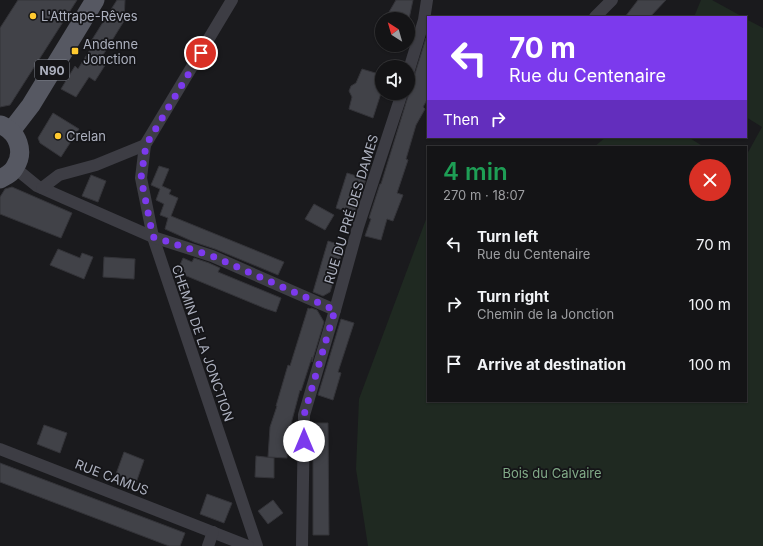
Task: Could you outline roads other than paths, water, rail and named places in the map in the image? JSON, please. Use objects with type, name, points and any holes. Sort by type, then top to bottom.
[{"type":"main road","name":"N90","points":[[7,174],[19,159],[20,149],[17,139],[6,128],[31,105],[95,0]]},
{"type":"street","name":"CHEMIN DE LA JONCTION","points":[[232,0],[146,145],[141,178],[153,237],[257,546]]},
{"type":"street","points":[[412,60],[424,20],[427,0]]},
{"type":"street","points":[[596,16],[612,0]]},
{"type":"street","name":"RUE DU PRÉ DES DAMES","points":[[302,546],[304,415],[358,227],[400,100]]},
{"type":"street","points":[[42,188],[59,175],[96,165],[146,145]]},
{"type":"street","points":[[7,174],[153,237],[212,256],[335,310]]},
{"type":"street","name":"RUE CAMUS","points":[[0,449],[248,546]]},
{"type":"street","points":[[208,546],[213,532]]},
{"type":"place","name":"L'Attrape-Rêves","points":[[33,16]]},
{"type":"place","name":"Andenne Jonction","points":[[75,51]]},
{"type":"place","name":"Crelan","points":[[58,136]]},
{"type":"park label","name":"Bois du Calvaire","points":[[552,473]]}]
